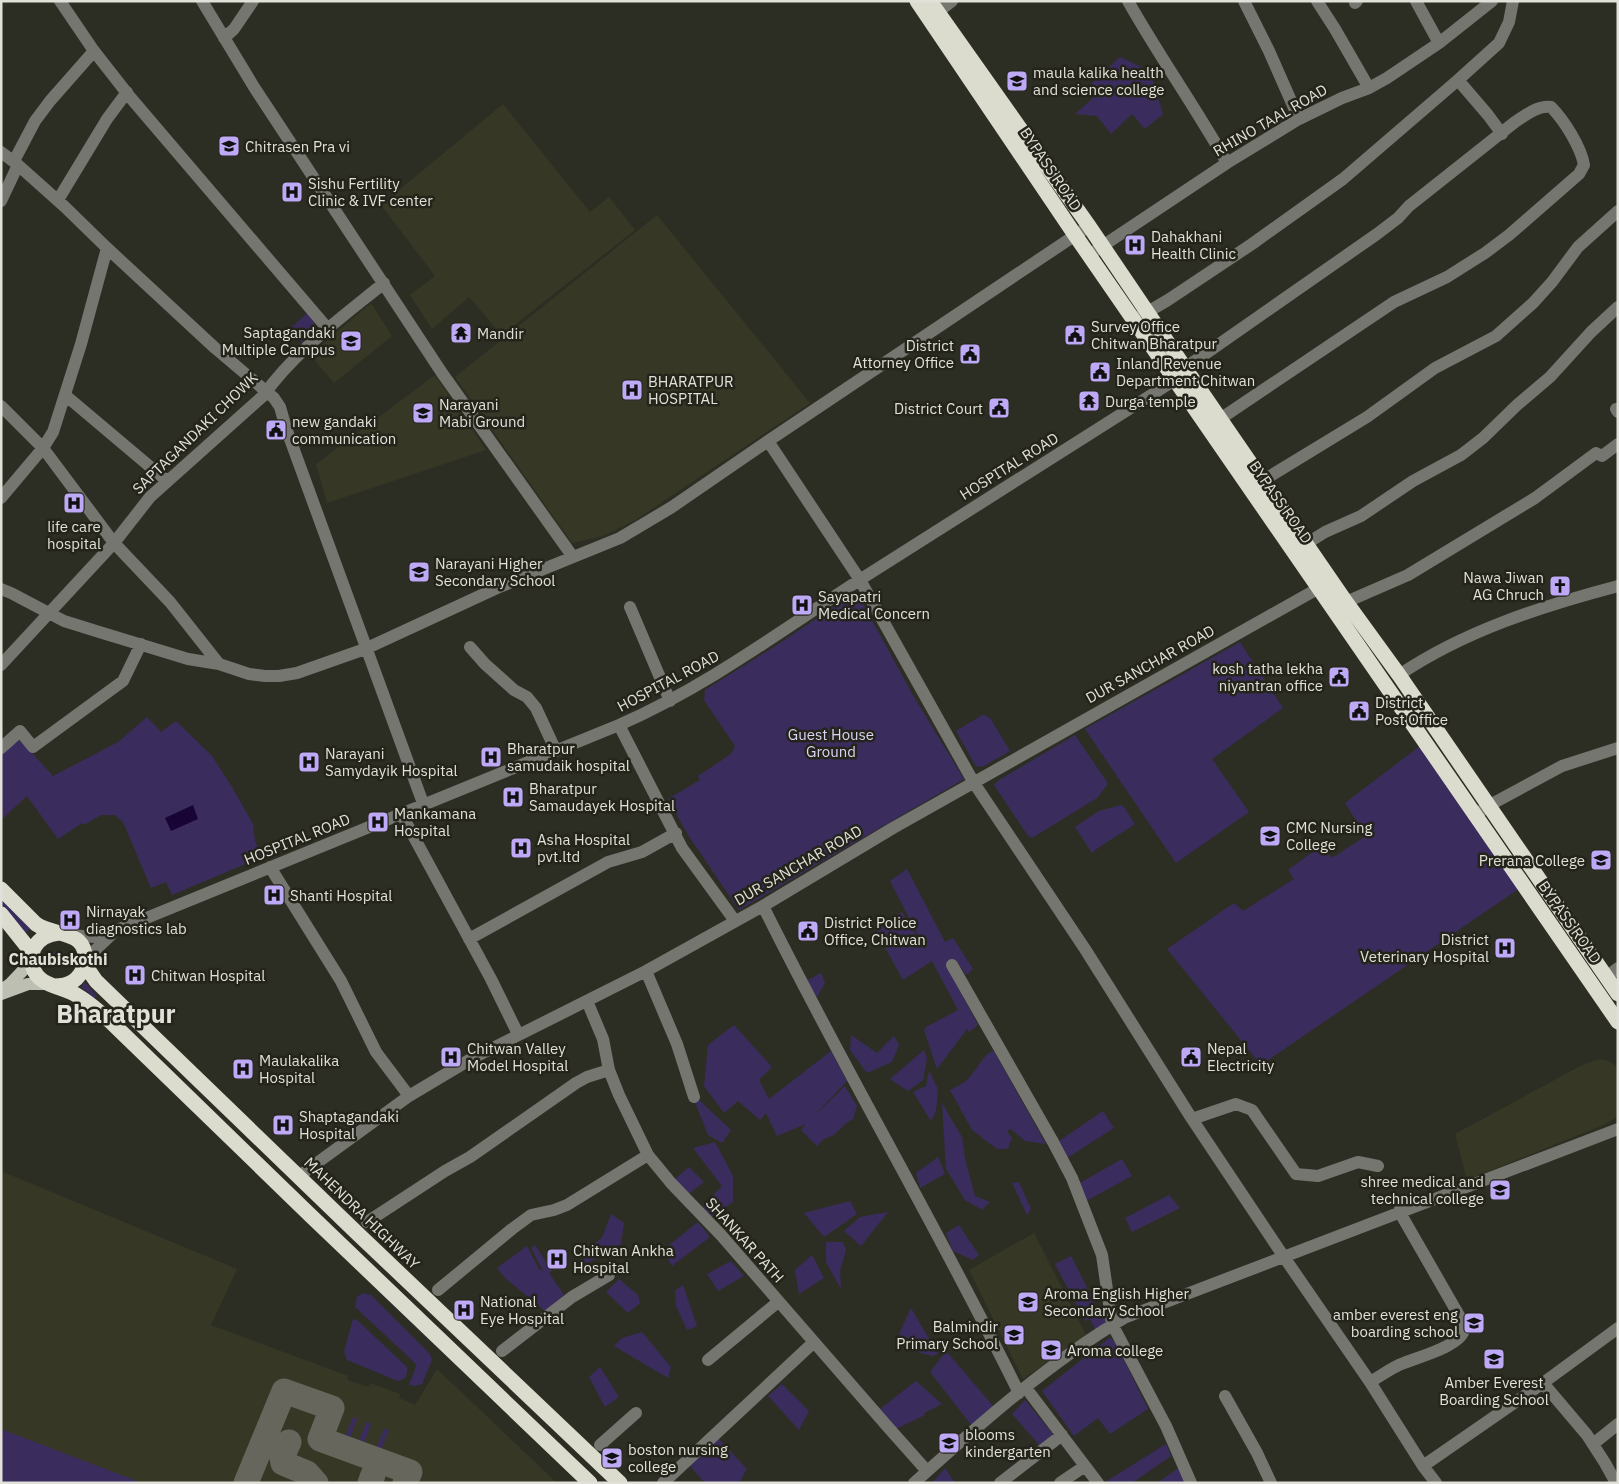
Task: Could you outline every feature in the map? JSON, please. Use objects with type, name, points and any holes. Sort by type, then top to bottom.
[{"type":"highway","name":"BYPASS ROAD","points":[[916,1],[1075,235],[1096,251]]},
{"type":"highway","name":"BYPASS ROAD","points":[[934,7],[1089,226],[1096,251],[1180,373],[1319,588],[1474,816],[1618,1022]]},
{"type":"highway","name":"BYPASS ROAD","points":[[1180,373],[1220,419],[1488,806],[1612,973],[1618,994]]},
{"type":"highway","points":[[1,890],[36,924],[45,930],[65,934]]},
{"type":"highway","points":[[1,914],[25,944],[32,958],[35,972],[40,979],[81,997],[112,1023],[590,1483]]},
{"type":"highway","points":[[32,958],[34,948],[45,936],[65,934]]},
{"type":"highway","name":"MAHENDRA HIGHWAY","points":[[65,934],[77,940],[83,947],[85,962],[96,981],[620,1483]]},
{"type":"highway","points":[[50,985],[62,986],[70,984],[82,973],[85,962]]},
{"type":"main road","points":[[1,992],[32,958]]},
{"type":"main road","points":[[1,992],[28,984],[50,985]]},
{"type":"street","points":[[60,1],[94,52],[328,329]]},
{"type":"street","points":[[202,1],[254,86],[442,373],[573,557]]},
{"type":"street","points":[[224,38],[234,29],[253,1]]},
{"type":"street","points":[[934,7],[952,1]]},
{"type":"street","points":[[1128,1],[1227,163]]},
{"type":"street","points":[[1244,1],[1299,119]]},
{"type":"street","points":[[1317,1],[1369,88]]},
{"type":"street","points":[[1416,1],[1438,43]]},
{"type":"street","name":"RHINO TAAL ROAD","points":[[1096,251],[1227,163],[1299,119],[1342,98],[1369,88],[1438,43],[1492,1]]},
{"type":"street","points":[[1140,316],[1168,300],[1252,244],[1342,178],[1458,80],[1498,43],[1508,22],[1513,1]]},
{"type":"street","points":[[1,201],[34,121],[94,52]]},
{"type":"street","points":[[1458,80],[1502,134]]},
{"type":"street","points":[[58,200],[127,92]]},
{"type":"street","name":"HOSPITAL ROAD","points":[[65,934],[96,937],[117,930],[619,725],[670,701],[710,679],[860,580],[1168,385],[1180,373],[1377,234],[1398,218],[1409,206],[1515,122],[1530,112],[1540,108],[1551,107],[1568,130],[1582,156],[1584,165],[1579,174],[1509,235],[1485,253],[1447,277],[1394,302],[1220,419]]},
{"type":"street","points":[[1,152],[58,200],[215,348],[274,398],[280,407],[365,649],[424,806]]},
{"type":"street","points":[[1262,480],[1367,418],[1435,368],[1496,336],[1552,282],[1578,247],[1618,210]]},
{"type":"street","points":[[1,590],[64,621],[188,660],[220,664],[249,674],[265,676],[297,673],[365,649],[497,588],[620,538],[645,524],[1089,226]]},
{"type":"street","points":[[1,498],[43,448],[53,432],[66,395],[107,248]]},
{"type":"street","name":"SAPTAGANDAKI CHOWK","points":[[1,665],[114,543],[150,497],[266,392],[286,367],[328,329],[384,283]]},
{"type":"street","points":[[1306,544],[1325,532],[1361,516],[1413,481],[1460,455],[1483,438],[1517,405],[1550,377],[1591,332],[1618,307]]},
{"type":"street","points":[[66,395],[167,481]]},
{"type":"street","points":[[1,406],[43,448],[114,543],[170,602],[220,664]]},
{"type":"street","points":[[768,441],[860,580],[974,783],[1085,949],[1192,1119],[1436,1483]]},
{"type":"street","points":[[1346,602],[1408,575],[1535,498],[1596,453],[1602,456],[1618,444]]},
{"type":"street","points":[[1399,675],[1425,657],[1505,621],[1617,587]]},
{"type":"street","name":"DUR SANCHAR ROAD","points":[[299,1176],[409,1096],[471,1059],[646,971],[763,906],[894,828],[1319,588]]},
{"type":"street","points":[[630,607],[670,701]]},
{"type":"street","points":[[1,748],[20,731],[34,747],[124,681],[141,644]]},
{"type":"street","points":[[470,647],[514,690],[527,697],[540,716],[556,751]]},
{"type":"street","points":[[619,725],[682,848],[735,921]]},
{"type":"street","points":[[1474,816],[1488,806],[1562,766],[1618,748]]},
{"type":"street","points":[[402,815],[518,1034]]},
{"type":"street","points":[[469,939],[608,862],[642,852],[676,833]]},
{"type":"street","points":[[270,867],[341,981],[370,1041],[409,1096]]},
{"type":"street","points":[[763,906],[797,975],[1022,1390],[1062,1435],[1098,1483]]},
{"type":"street","name":"HOSPITAL ROAD","points":[[85,962],[117,930]]},
{"type":"street","points":[[952,965],[1072,1178],[1102,1255],[1112,1324],[1166,1426],[1191,1483]]},
{"type":"street","points":[[646,971],[677,1044],[694,1097]]},
{"type":"street","name":"SHANKAR PATH","points":[[588,1001],[603,1038],[609,1070],[648,1155],[670,1183],[721,1235],[927,1471]]},
{"type":"street","points":[[367,1222],[445,1171],[470,1157],[576,1083],[587,1077],[609,1070]]},
{"type":"street","points":[[1192,1119],[1236,1104],[1252,1110],[1296,1174],[1318,1176],[1358,1162],[1378,1166]]},
{"type":"street","points":[[914,1483],[981,1423],[1022,1390],[1112,1324],[1138,1311],[1284,1258],[1399,1211],[1618,1129]]},
{"type":"street","points":[[438,1290],[531,1215],[567,1205],[648,1155]]},
{"type":"street","points":[[1370,1382],[1403,1363],[1430,1354],[1452,1343],[1458,1339],[1464,1330],[1461,1319],[1399,1211]]},
{"type":"street","points":[[502,1351],[572,1297],[609,1275]]},
{"type":"street","points":[[708,1360],[778,1302]]},
{"type":"street","points":[[1423,1466],[1543,1383],[1618,1328]]},
{"type":"street","points":[[663,1483],[814,1342]]},
{"type":"street","points":[[1543,1383],[1593,1444],[1616,1483]]},
{"type":"street","points":[[1225,1396],[1257,1453],[1271,1483]]},
{"type":"street","points":[[600,1445],[636,1413]]},
{"type":"street","points":[[1593,1444],[1618,1424]]},
{"type":"street","points":[[1000,1483],[1062,1435]]},
{"type":"street","points":[[1060,1483],[1085,1466]]},
{"type":"shaded area","points":[[503,104],[590,212],[609,197],[635,230],[502,335],[469,297],[432,329],[410,295],[435,276],[381,205]]},
{"type":"shaded area","name":"BHARATPUR HOSPITAL","points":[[657,215],[810,403],[634,521],[603,536],[572,543],[455,377]]},
{"type":"shaded area","points":[[371,303],[392,336],[334,383],[310,355]]},
{"type":"shaded area","name":"Narayani Mabi Ground","points":[[435,375],[486,450],[327,503],[316,464]]},
{"type":"shaded area","points":[[193,805],[198,819],[171,831],[165,818]]},
{"type":"shaded area","points":[[1596,1060],[1611,1062],[1618,1068],[1618,1116],[1606,1124],[1467,1180],[1455,1134],[1582,1065]]},
{"type":"shaded area","points":[[1,1171],[237,1269],[211,1325],[348,1376],[347,1380],[369,1387],[370,1383],[400,1394],[399,1398],[415,1405],[437,1369],[557,1483],[1,1483]]},
{"type":"shaded area","name":"Aroma English Higher Secondary School","points":[[1034,1233],[1086,1335],[1023,1379],[969,1270]]},
{"type":"green space","points":[[1120,57],[1150,71],[1163,114],[1145,129],[1132,114],[1111,134],[1097,116],[1075,114],[1092,99],[1092,83]]},
{"type":"green space","points":[[307,313],[316,328],[302,343],[290,329]]},
{"type":"green space","name":"Guest House Ground","points":[[851,598],[863,604],[914,697],[964,779],[739,910],[688,835],[668,799],[700,780],[698,776],[731,754],[735,746],[704,700],[705,690],[844,600]]},
{"type":"green space","points":[[1240,642],[1283,708],[1212,759],[1249,812],[1176,863],[1085,729]]},
{"type":"green space","points":[[982,715],[990,718],[1010,751],[982,767],[976,766],[956,731]]},
{"type":"green space","points":[[147,717],[161,732],[176,721],[212,756],[253,824],[255,841],[262,857],[172,895],[166,882],[151,888],[123,822],[115,815],[101,815],[84,825],[82,823],[58,839],[27,796],[1,820],[1,754],[16,740],[21,741],[53,776],[118,742]]},
{"type":"green space","points":[[1075,735],[1107,782],[1107,785],[1097,798],[1032,838],[1028,836],[994,785],[999,780]]},
{"type":"green space","points":[[1420,746],[1516,883],[1517,890],[1261,1065],[1167,949],[1234,903],[1243,911],[1294,879],[1288,870],[1321,846],[1332,858],[1366,836],[1345,803]]},
{"type":"green space","points":[[1121,805],[1135,824],[1092,853],[1075,827],[1099,811]]},
{"type":"green space","points":[[907,869],[945,942],[953,938],[973,969],[966,975],[956,960],[946,965],[978,1025],[969,1032],[967,1029],[937,1069],[924,1030],[926,1027],[958,1010],[932,961],[903,980],[876,931],[902,912],[926,951],[890,881]]},
{"type":"green space","points":[[1,899],[31,928],[26,933],[1,906]]},
{"type":"green space","points":[[55,951],[61,951],[66,956],[64,965],[55,967],[50,962],[50,956]]},
{"type":"green space","points":[[821,973],[825,983],[817,997],[806,981]]},
{"type":"green space","points":[[85,982],[97,996],[95,998],[81,987]]},
{"type":"green space","points":[[734,1025],[772,1067],[759,1080],[769,1099],[831,1051],[847,1081],[809,1121],[845,1086],[857,1106],[853,1119],[817,1146],[801,1130],[806,1124],[777,1136],[766,1113],[760,1120],[738,1101],[724,1113],[704,1086],[708,1045]]},
{"type":"green space","points":[[851,1035],[877,1053],[894,1036],[899,1045],[892,1062],[867,1073],[850,1050]]},
{"type":"green space","points":[[924,1050],[927,1058],[923,1080],[908,1091],[890,1079]]},
{"type":"green space","points":[[993,1050],[1046,1144],[1025,1141],[1011,1129],[1007,1131],[1012,1138],[1008,1149],[997,1149],[972,1130],[950,1090],[968,1079],[983,1058]]},
{"type":"green space","points":[[929,1071],[938,1089],[936,1111],[931,1121],[913,1092],[926,1086]]},
{"type":"green space","points":[[699,1100],[731,1130],[722,1143],[708,1135],[695,1102]]},
{"type":"green space","points":[[942,1103],[962,1137],[965,1159],[975,1196],[990,1202],[982,1210],[965,1200],[946,1169]]},
{"type":"green space","points":[[1103,1111],[1114,1128],[1067,1158],[1059,1141]]},
{"type":"green space","points":[[715,1142],[733,1176],[733,1202],[709,1218],[703,1206],[722,1186],[693,1148]]},
{"type":"green space","points":[[938,1157],[945,1174],[920,1188],[916,1173]]},
{"type":"green space","points":[[1122,1159],[1132,1176],[1086,1201],[1078,1184]]},
{"type":"green space","points":[[689,1167],[704,1182],[687,1195],[674,1180]]},
{"type":"green space","points":[[1019,1182],[1031,1209],[1027,1215],[1012,1183]]},
{"type":"green space","points":[[1169,1195],[1180,1208],[1132,1232],[1125,1218]]},
{"type":"green space","points":[[850,1201],[857,1214],[824,1237],[804,1213]]},
{"type":"green space","points":[[888,1212],[861,1246],[844,1231],[860,1217]]},
{"type":"green space","points":[[611,1214],[624,1223],[621,1244],[586,1264],[580,1254],[602,1238]]},
{"type":"green space","points":[[698,1222],[710,1237],[672,1266],[663,1250]]},
{"type":"green space","points":[[959,1225],[979,1255],[973,1260],[953,1251],[946,1233]]},
{"type":"green space","points":[[826,1242],[843,1242],[846,1250],[840,1271],[841,1289],[826,1262]]},
{"type":"green space","points":[[535,1245],[552,1271],[549,1273],[564,1295],[545,1311],[505,1278],[497,1268],[527,1246],[539,1269],[543,1271],[531,1248]]},
{"type":"green space","points":[[812,1255],[824,1278],[799,1294],[795,1270]]},
{"type":"green space","points":[[1071,1256],[1100,1313],[1105,1311],[1112,1320],[1096,1331],[1090,1319],[1085,1321],[1055,1264]]},
{"type":"green space","points":[[731,1261],[744,1276],[718,1291],[707,1274]]},
{"type":"green space","points":[[619,1279],[638,1295],[640,1303],[628,1313],[606,1292]]},
{"type":"green space","points":[[683,1285],[697,1326],[687,1330],[676,1306],[675,1291]]},
{"type":"green space","points":[[363,1293],[371,1295],[430,1354],[432,1360],[422,1384],[409,1385],[416,1367],[415,1363],[355,1307],[357,1297]]},
{"type":"green space","points":[[911,1308],[938,1354],[932,1356],[910,1350],[899,1334]]},
{"type":"green space","points":[[353,1319],[357,1320],[407,1367],[405,1378],[398,1381],[347,1360],[344,1352]]},
{"type":"green space","points":[[642,1332],[671,1367],[668,1378],[614,1346],[622,1338]]},
{"type":"green space","points":[[1111,1338],[1116,1344],[1148,1409],[1110,1434],[1098,1418],[1074,1436],[1042,1391]]},
{"type":"green space","points":[[946,1351],[994,1407],[972,1426],[930,1372]]},
{"type":"green space","points":[[600,1367],[619,1397],[605,1407],[589,1377]]},
{"type":"green space","points":[[916,1381],[942,1404],[924,1413],[925,1415],[896,1429],[880,1409]]},
{"type":"green space","points":[[782,1384],[809,1411],[799,1430],[768,1396]]},
{"type":"green space","points":[[1025,1400],[1057,1439],[1041,1447],[1012,1414]]},
{"type":"green space","points":[[334,1411],[340,1413],[331,1437],[325,1435]]},
{"type":"green space","points":[[353,1417],[357,1419],[348,1444],[343,1442]]},
{"type":"green space","points":[[366,1422],[371,1424],[362,1449],[357,1447]]},
{"type":"green space","points":[[1,1429],[142,1483],[1,1483]]},
{"type":"green space","points":[[384,1429],[389,1430],[379,1455],[374,1453]]},
{"type":"green space","points":[[717,1437],[747,1469],[737,1483],[705,1483],[690,1466]]},
{"type":"green space","points":[[1166,1444],[1171,1456],[1132,1483],[1109,1483],[1107,1481]]},
{"type":"green space","points":[[1183,1465],[1192,1483],[1157,1483]]},
{"type":"green space","points":[[945,1468],[955,1483],[932,1483]]},
{"type":"taxiway","points":[[246,1483],[284,1391],[332,1408],[320,1439],[410,1472],[405,1483]]},
{"type":"taxiway","points":[[289,1442],[282,1458],[283,1463],[307,1473],[316,1483]]},
{"type":"taxiway","points":[[370,1483],[373,1475]]},
{"type":"place","name":"maula kalika health and science college","points":[[1017,81]]},
{"type":"place","name":"Chitrasen Pra vi","points":[[229,146]]},
{"type":"place","name":"Sishu Fertility Clinic & IVF center","points":[[292,192]]},
{"type":"place","name":"Dahakhani Health Clinic","points":[[1135,245]]},
{"type":"place","name":"Mandir","points":[[461,333]]},
{"type":"place","name":"Survey Office Chitwan Bharatpur","points":[[1075,335]]},
{"type":"place","name":"Saptagandaki Multiple Campus","points":[[351,341]]},
{"type":"place","name":"District Attorney Office","points":[[970,354]]},
{"type":"place","name":"Inland Revenue Department Chitwan","points":[[1100,372]]},
{"type":"place","name":"BHARATPUR HOSPITAL","points":[[632,390]]},
{"type":"place","name":"Durga temple","points":[[1089,401]]},
{"type":"place","name":"District Court","points":[[999,408]]},
{"type":"place","name":"Narayani Mabi Ground","points":[[423,413]]},
{"type":"place","name":"new gandaki communication","points":[[276,430]]},
{"type":"place","name":"life care hospital","points":[[74,503]]},
{"type":"place","name":"Narayani Higher Secondary School","points":[[419,572]]},
{"type":"place","name":"Nawa Jiwan AG Chruch","points":[[1560,586]]},
{"type":"place","name":"Sayapatri Medical Concern","points":[[802,605]]},
{"type":"place","name":"kosh tatha lekha niyantran office","points":[[1339,677]]},
{"type":"place","name":"District Post Office","points":[[1359,711]]},
{"type":"place","name":"Bharatpur samudaik hospital","points":[[491,757]]},
{"type":"place","name":"Narayani Samydayik Hospital","points":[[309,762]]},
{"type":"place","name":"Bharatpur Samaudayek Hospital","points":[[513,797]]},
{"type":"place","name":"Mankamana Hospital","points":[[378,822]]},
{"type":"place","name":"CMC Nursing College","points":[[1270,836]]},
{"type":"place","name":"Asha Hospital pvt.ltd","points":[[521,848]]},
{"type":"place","name":"Prerana College","points":[[1601,860]]},
{"type":"place","name":"Shanti Hospital","points":[[274,895]]},
{"type":"place","name":"Nirnayak diagnostics lab","points":[[70,920]]},
{"type":"place","name":"District Police Office, Chitwan","points":[[808,931]]},
{"type":"place","name":"District Veterinary Hospital","points":[[1505,948]]},
{"type":"place","name":"Chitwan Hospital","points":[[135,975]]},
{"type":"place","name":"Chitwan Valley Model Hospital","points":[[451,1057]]},
{"type":"place","name":"Nepal Electricity","points":[[1191,1057]]},
{"type":"place","name":"Maulakalika Hospital","points":[[243,1069]]},
{"type":"place","name":"Shaptagandaki Hospital","points":[[283,1125]]},
{"type":"place","name":"shree medical and technical college","points":[[1500,1190]]},
{"type":"place","name":"Chitwan Ankha Hospital","points":[[557,1259]]},
{"type":"place","name":"Aroma English Higher Secondary School","points":[[1028,1302]]},
{"type":"place","name":"National Eye Hospital","points":[[464,1310]]},
{"type":"place","name":"amber everest eng boarding school","points":[[1474,1323]]},
{"type":"place","name":"Balmindir Primary School","points":[[1014,1335]]},
{"type":"place","name":"Aroma college","points":[[1051,1350]]},
{"type":"place","name":"Amber Everest Boarding School","points":[[1494,1359]]},
{"type":"place","name":"blooms kindergarten","points":[[949,1443]]},
{"type":"place","name":"boston nursing college","points":[[612,1458]]},
{"type":"district","name":"Chaubiskothi","points":[[58,959]]},
{"type":"district","name":"Bharatpur","points":[[116,1013]]}]
